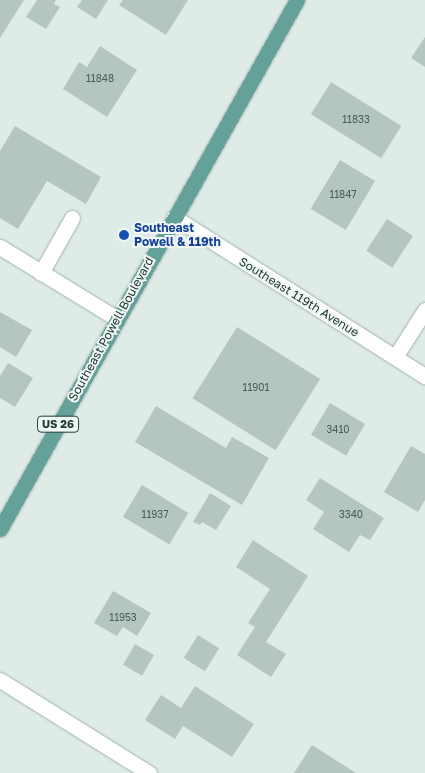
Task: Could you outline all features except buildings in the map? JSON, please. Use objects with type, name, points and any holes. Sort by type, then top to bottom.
[{"type":"main road","name":"Southeast Powell Boulevard","points":[[0,529],[116,318],[298,0]]},
{"type":"street","name":"Southeast 119th Avenue","points":[[174,217],[425,376]]},
{"type":"street","points":[[41,273],[72,218]]},
{"type":"street","points":[[0,247],[116,318]]},
{"type":"street","points":[[395,357],[425,310]]},
{"type":"street","points":[[0,680],[149,773]]},
{"type":"place","name":"Southeast Powell & 119th","points":[[124,235]]}]
